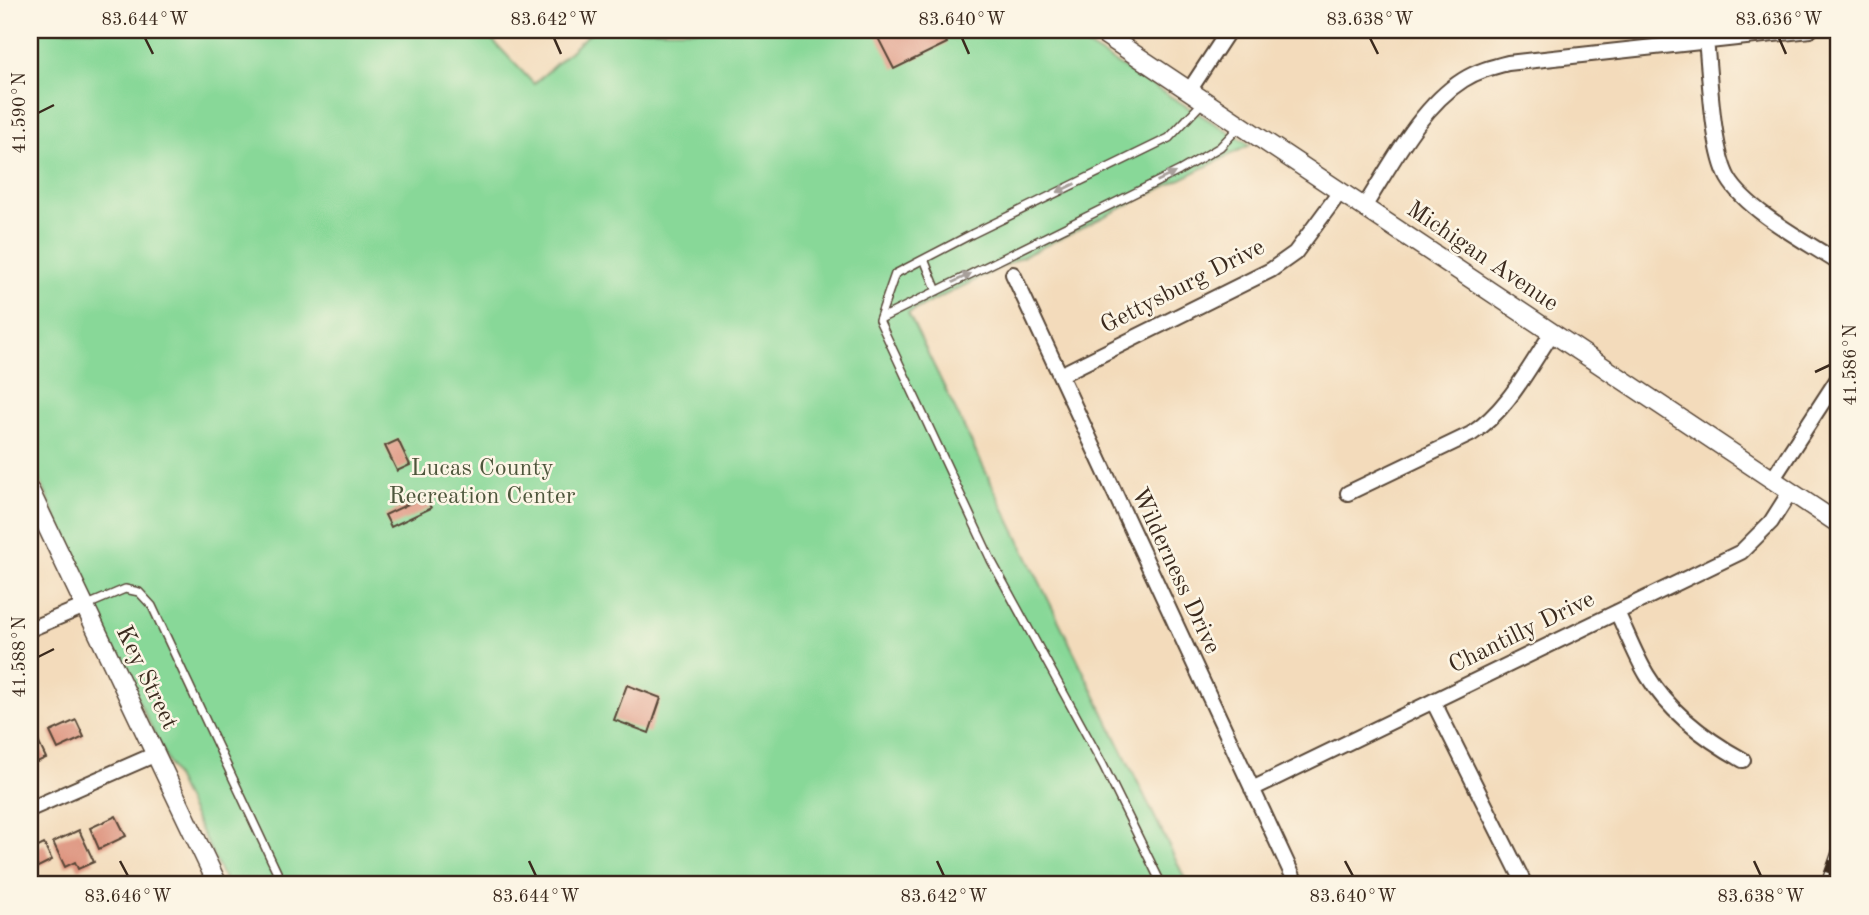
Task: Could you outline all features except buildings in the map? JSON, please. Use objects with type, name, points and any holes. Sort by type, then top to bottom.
[{"type":"street","name":"Michigan Avenue","points":[[1098,30],[1839,524]]},
{"type":"street","points":[[1196,96],[1229,30]]},
{"type":"street","points":[[1364,207],[1422,118],[1453,86],[1474,74],[1508,63],[1810,30]]},
{"type":"street","points":[[1706,40],[1719,155],[1728,177],[1739,193],[1756,207],[1839,263]]},
{"type":"street","name":"Gettysburg Drive","points":[[1060,375],[1285,261],[1295,253],[1340,192]]},
{"type":"street","name":"Wilderness Drive","points":[[1013,274],[1297,885]]},
{"type":"street","points":[[1348,493],[1485,425],[1499,412],[1552,334]]},
{"type":"street","points":[[1772,480],[1839,377]]},
{"type":"street","name":"Key Street","points":[[30,491],[218,885]]},
{"type":"street","name":"Chantilly Drive","points":[[1252,789],[1741,552],[1752,544],[1771,522],[1790,492]]},
{"type":"street","points":[[30,629],[85,606]]},
{"type":"street","points":[[1617,612],[1646,673],[1661,695],[1686,722],[1712,743],[1743,760]]},
{"type":"street","points":[[1433,701],[1525,885]]},
{"type":"street","points":[[30,809],[156,754]]},
{"type":"lane","points":[[1162,885],[1091,742],[991,559],[879,320],[895,274],[972,233],[1169,138],[1196,96]]},
{"type":"lane","points":[[879,320],[1179,171],[1220,147],[1241,125]]},
{"type":"lane","points":[[923,259],[937,290]]},
{"type":"lane","points":[[85,606],[125,589],[139,592],[152,606],[283,885]]},
{"type":"green space","name":"Lucas County Recreation Center","points":[[30,30],[483,30],[534,84],[593,30],[1061,30],[1250,145],[908,313],[1188,885],[227,885],[106,633],[30,457]]},
{"type":"railway","points":[[1823,885],[1839,840]]}]
